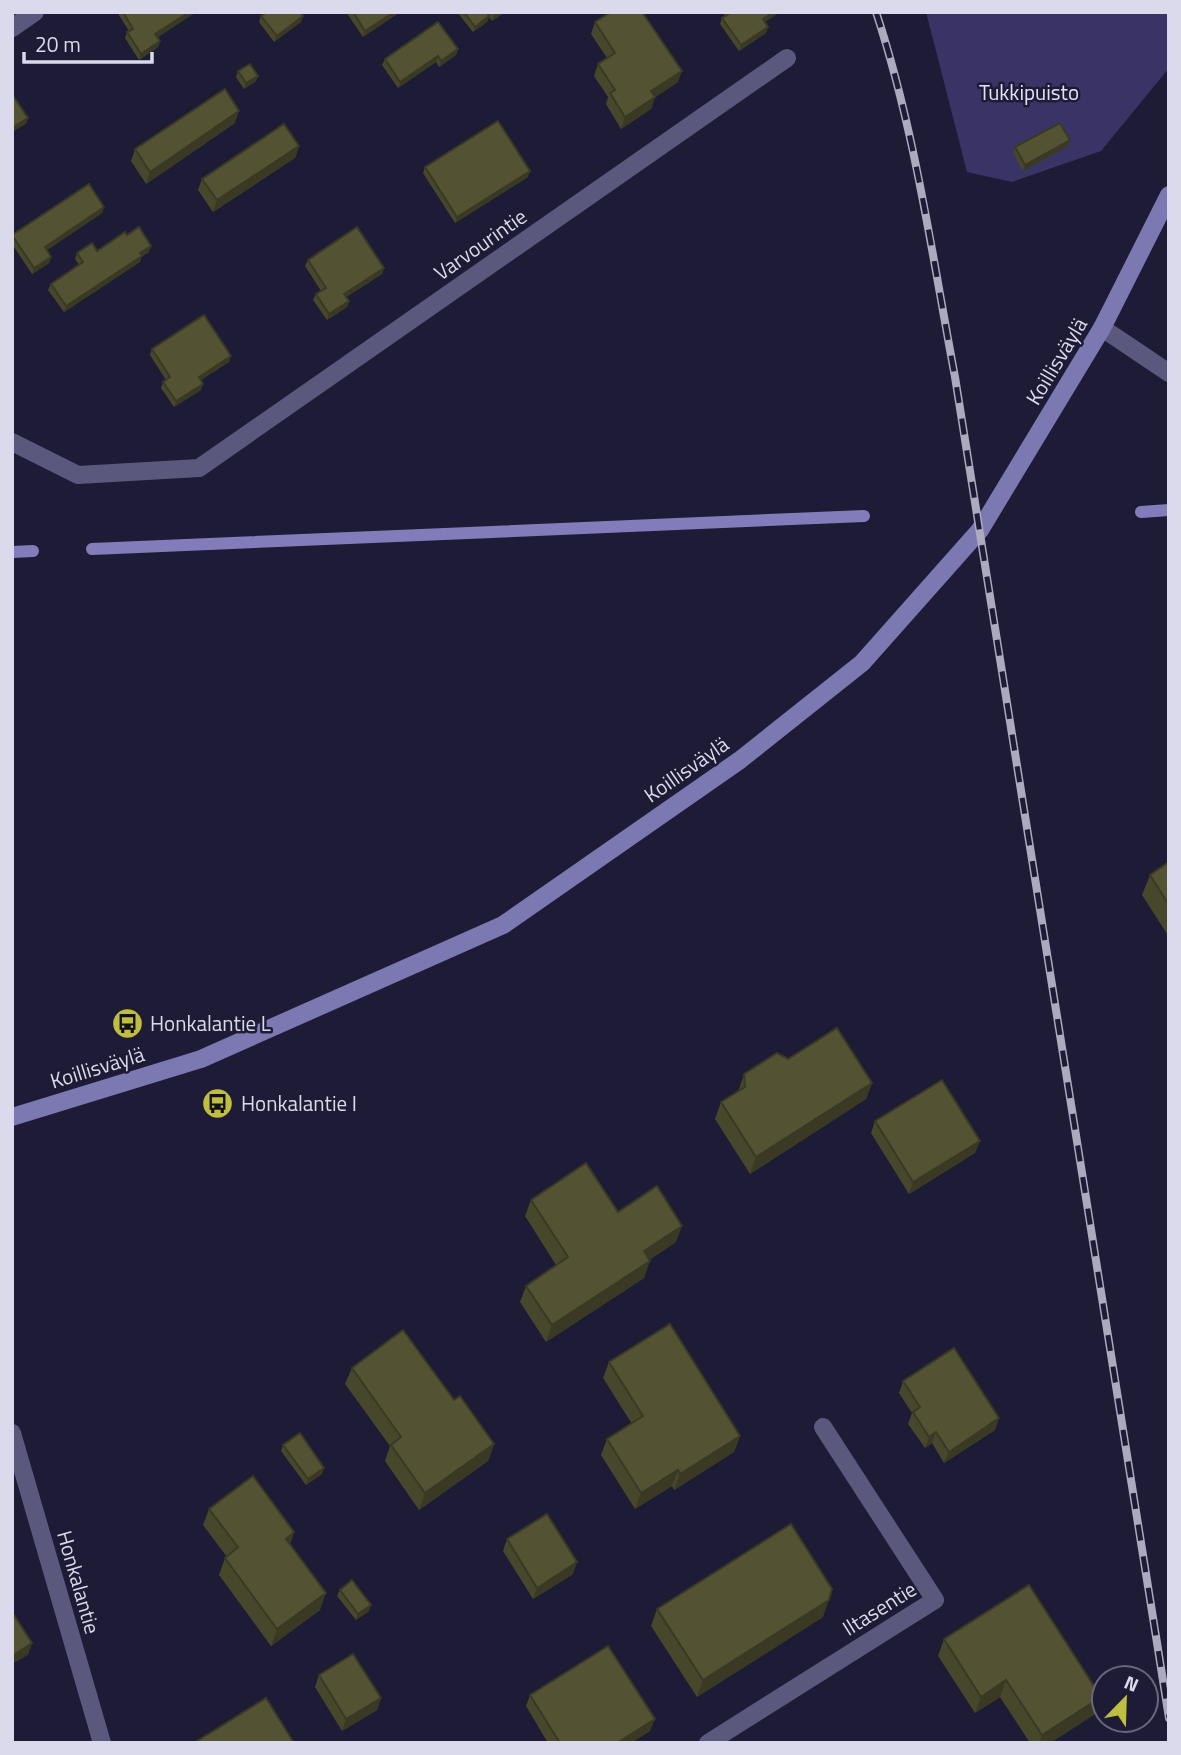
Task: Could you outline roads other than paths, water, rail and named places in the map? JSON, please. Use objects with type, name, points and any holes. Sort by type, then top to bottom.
[{"type":"main road","name":"Koillisväylä","points":[[12,1117],[201,1059],[503,925],[740,760],[862,663],[980,530],[1102,328],[1169,195]]},
{"type":"street","points":[[12,28],[35,12]]},
{"type":"street","name":"Varvourintie","points":[[12,442],[78,475],[199,468],[787,58]]},
{"type":"street","points":[[1102,328],[1169,373]]},
{"type":"street","name":"Iltasentie","points":[[708,1743],[935,1600],[823,1427]]},
{"type":"street","name":"Honkalantie","points":[[12,1433],[102,1743]]},
{"type":"waterway","points":[[1141,512],[1169,510]]},
{"type":"waterway","points":[[92,549],[864,516]]},
{"type":"waterway","points":[[12,552],[33,551]]},
{"type":"railway","points":[[876,12],[912,147],[955,377],[1169,1718]]},
{"type":"place","name":"Honkalantie L","points":[[127,1023]]},
{"type":"place","name":"Honkalantie I","points":[[218,1103]]},
{"type":"park label","name":"Tukkipuisto","points":[[1029,92]]}]
